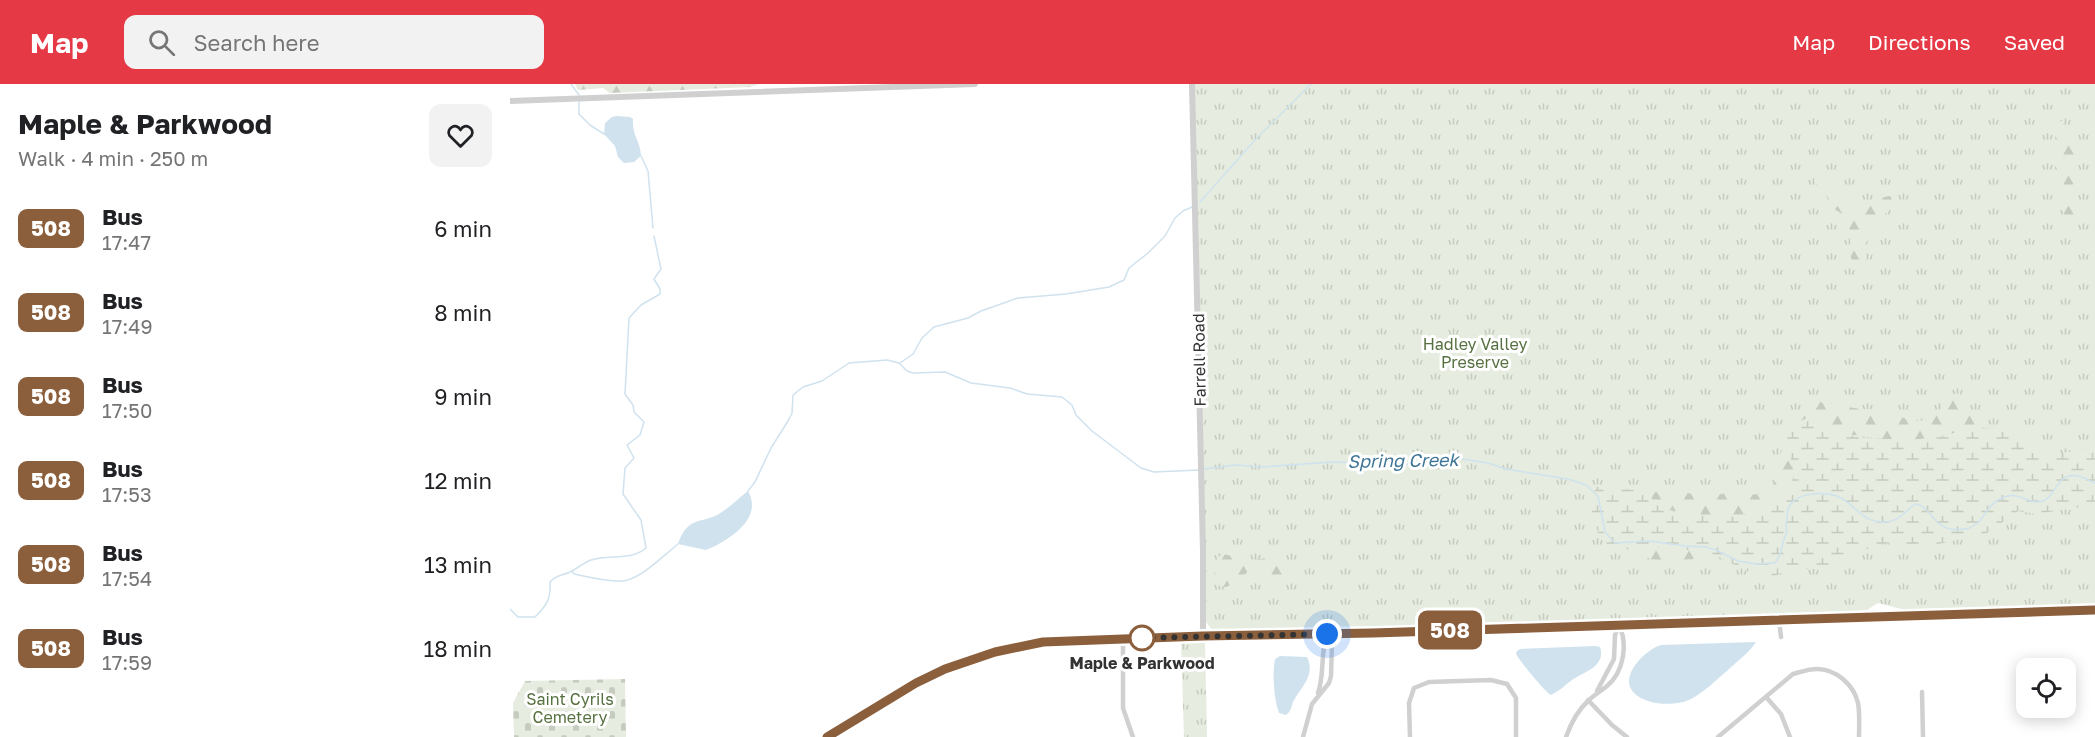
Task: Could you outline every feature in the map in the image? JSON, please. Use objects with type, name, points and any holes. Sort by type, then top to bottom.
[{"type":"main road","points":[[826,737],[916,683],[945,669],[995,652],[1043,642],[2095,610]]},
{"type":"street","points":[[510,101],[975,84]]},
{"type":"street","name":"Farrell Road","points":[[1192,84],[1203,636]]},
{"type":"street","points":[[1779,620],[1781,637]]},
{"type":"street","points":[[1596,693],[1614,659],[1615,635],[1619,625]]},
{"type":"street","points":[[1566,737],[1572,722],[1588,700],[1608,686],[1621,664],[1623,634],[1619,625]]},
{"type":"street","points":[[1312,704],[1329,683],[1332,672],[1332,644],[1327,634]]},
{"type":"street","points":[[1303,737],[1312,704],[1319,690],[1323,671],[1323,644],[1327,634]]},
{"type":"street","points":[[1123,639],[1123,708],[1133,737]]},
{"type":"street","points":[[1718,737],[1793,674],[1808,669],[1825,670],[1845,681],[1857,701],[1859,737]]},
{"type":"street","points":[[1410,737],[1409,703],[1414,688],[1429,682],[1491,680],[1507,684],[1516,698],[1516,737]]},
{"type":"street","points":[[1922,692],[1923,737]]},
{"type":"street","points":[[1766,697],[1781,714],[1790,737]]},
{"type":"street","points":[[1588,700],[1625,737]]},
{"type":"green space","points":[[575,84],[759,84],[750,87],[610,93],[603,88],[578,90]]},
{"type":"green space","name":"Hadley Valley Preserve","points":[[1194,84],[2095,84],[2095,606],[1913,612],[1878,603],[1867,610],[1849,612],[1222,632],[1212,630],[1206,622]]},
{"type":"green space","points":[[2063,120],[2070,142],[2080,149],[2071,199],[2075,231],[2067,221],[2062,208],[2056,181],[2056,125]]},
{"type":"green space","points":[[1819,173],[1849,200],[1865,203],[1890,196],[1895,204],[1873,229],[1868,240],[1866,258],[1861,268],[1855,265],[1851,258],[1849,225],[1844,215],[1834,209],[1827,196],[1814,181]]},
{"type":"green space","points":[[1956,393],[1964,399],[1987,428],[1977,427],[1939,437],[1911,440],[1880,439],[1822,430],[1809,417],[1797,423],[1804,407],[1814,401],[1860,409],[1879,409],[1912,421],[1928,420],[1940,413],[1942,402]]},
{"type":"green space","points":[[1809,417],[1822,430],[1865,438],[1911,440],[1939,437],[1977,427],[2003,430],[2018,435],[2037,452],[2057,454],[2095,445],[2095,505],[2035,514],[2018,511],[1987,533],[1930,546],[1891,543],[1876,545],[1827,569],[1794,569],[1774,576],[1749,572],[1705,550],[1663,550],[1652,545],[1624,550],[1607,547],[1602,540],[1595,525],[1592,510],[1596,487],[1642,492],[1664,508],[1683,514],[1726,517],[1762,512],[1781,497],[1790,485],[1793,474],[1787,445],[1788,435],[1795,426]]},
{"type":"green space","points":[[1786,443],[1794,476],[1788,490],[1772,505],[1759,513],[1708,517],[1665,509],[1642,492],[1750,495],[1765,493],[1775,483],[1780,467],[1779,456]]},
{"type":"green space","points":[[1652,545],[1664,550],[1705,550],[1703,560],[1670,561],[1624,550]]},
{"type":"green space","points":[[1222,554],[1254,560],[1266,558],[1290,567],[1289,573],[1282,578],[1270,577],[1263,580],[1254,567],[1226,587],[1216,585],[1215,564]]},
{"type":"green space","points":[[1205,641],[1207,737],[1184,737],[1181,642]]},
{"type":"green space","name":"Saint Cyrils Cemetery","points":[[625,679],[626,737],[514,737],[513,703],[525,681]]},
{"type":"water","points":[[617,116],[633,119],[641,156],[634,162],[624,163],[618,157],[615,146],[604,134],[605,123]]},
{"type":"water","points":[[748,491],[752,501],[748,520],[733,535],[706,550],[678,544],[686,528],[691,524],[722,512]]},
{"type":"water","points":[[1756,642],[1746,654],[1709,686],[1685,702],[1668,704],[1650,702],[1636,695],[1631,689],[1630,676],[1637,662],[1655,647]]},
{"type":"water","points":[[1600,647],[1598,663],[1551,695],[1516,654],[1520,649]]},
{"type":"water","points":[[1280,656],[1307,657],[1310,670],[1286,715],[1279,713],[1275,694],[1274,665],[1275,659]]},
{"type":"waterway","points":[[571,84],[579,95]]},
{"type":"waterway","points":[[1200,202],[1255,140],[1311,84]]},
{"type":"waterway","points":[[579,102],[579,114],[604,134]]},
{"type":"waterway","points":[[641,156],[648,171],[653,228]]},
{"type":"waterway","points":[[900,363],[913,354],[922,338],[934,327],[968,318],[1018,298],[1109,287],[1124,280],[1129,268],[1165,236],[1175,218],[1192,207]]},
{"type":"waterway","points":[[510,609],[518,617],[535,617],[543,609],[550,593],[550,582],[555,578],[591,560],[634,555],[646,548],[641,520],[623,494],[625,468],[634,458],[627,445],[640,435],[644,422],[634,412],[633,405],[625,394],[629,318],[641,305],[660,294],[660,289],[654,279],[661,269],[654,236]]},
{"type":"waterway","name":"Spring Creek","points":[[748,491],[792,413],[793,395],[803,387],[822,381],[849,363],[887,360],[899,363],[907,371],[913,373],[945,372],[971,383],[1010,388],[1027,394],[1062,397],[1072,405],[1076,415],[1092,431],[1141,468],[1154,472],[1199,470]]},
{"type":"waterway","name":"Spring Creek","points":[[1204,469],[1236,465],[1261,467],[1333,462],[1425,465],[1456,458],[1488,463],[1506,469],[1568,479],[1586,485],[1598,496],[1605,532],[1615,543],[1650,541],[1706,547],[1738,561],[1757,564],[1775,563],[1778,559],[1787,532],[1788,508],[1794,501],[1805,495],[1837,496],[1865,517],[1882,522],[1898,518],[1915,504],[1926,509],[1939,524],[1954,530],[1965,529],[1976,524],[1993,503],[2005,497],[2015,496],[2038,502],[2044,501],[2060,482],[2070,476],[2095,483]]},
{"type":"waterway","name":"Spring Creek","points":[[572,571],[574,574],[604,580],[629,580],[644,572],[678,544]]},
{"type":"bus line","name":"508","points":[[827,737],[916,683],[945,669],[995,652],[1043,642],[2095,610]]},
{"type":"place","name":"Maple & Parkwood","points":[[1142,638]]},
{"type":"route","points":[[1142,638],[1327,634]]}]
